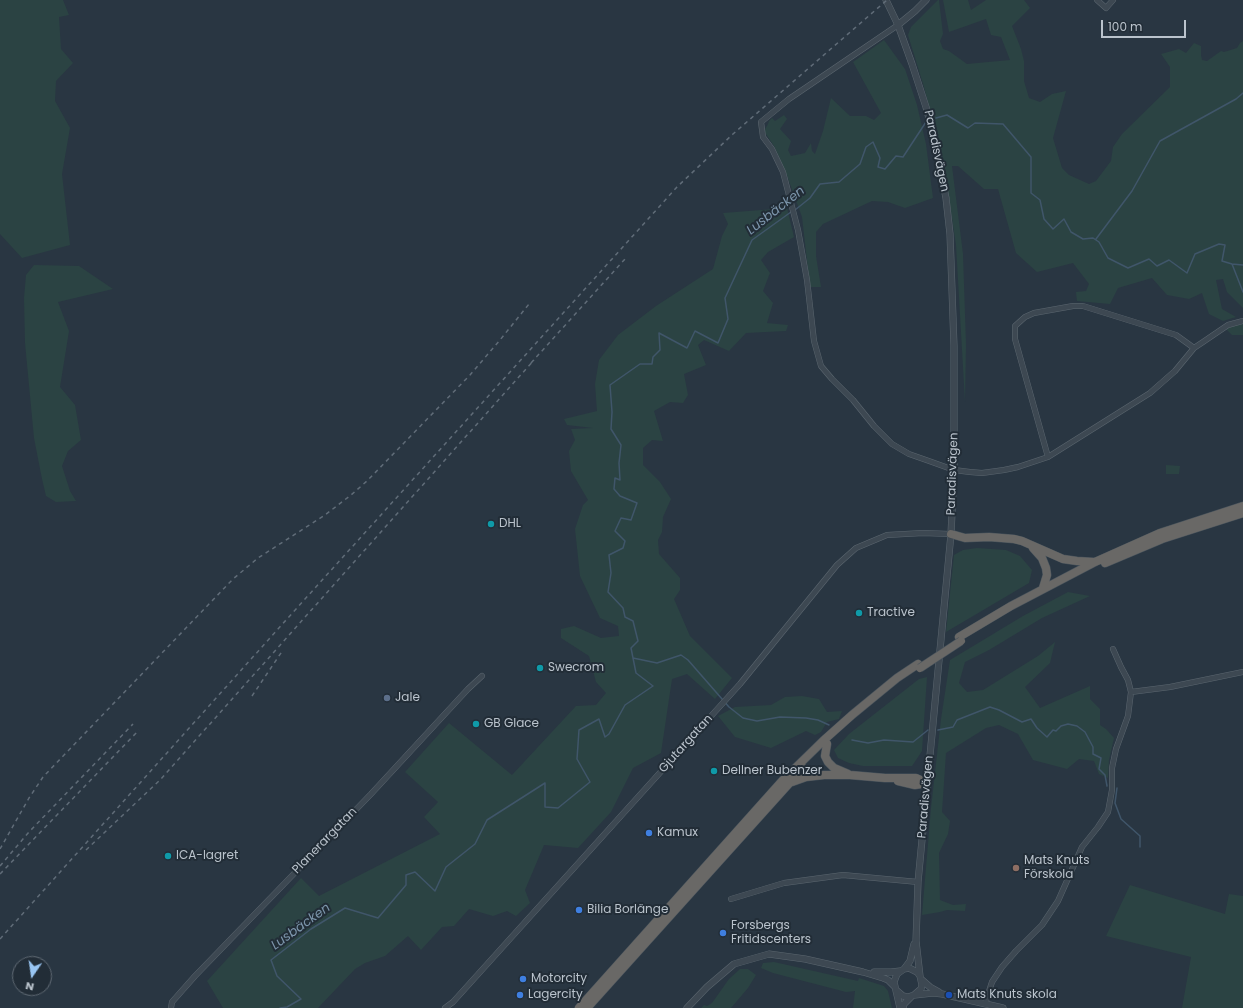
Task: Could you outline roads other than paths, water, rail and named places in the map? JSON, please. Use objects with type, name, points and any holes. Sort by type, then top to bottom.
[{"type":"highway","points":[[579,1008],[783,780],[824,740],[897,678],[919,666],[1043,588],[1095,562],[1160,533],[1243,506]]},
{"type":"highway","points":[[960,639],[1013,609],[1090,570],[1162,539],[1243,513]]},
{"type":"highway","points":[[951,534],[965,538],[989,537],[1014,539],[1063,559],[1095,562]]},
{"type":"highway","points":[[1030,545],[1042,558],[1046,568],[1047,575],[1043,588]]},
{"type":"highway","points":[[587,1008],[789,783],[827,744],[919,666]]},
{"type":"highway","points":[[827,744],[825,756],[828,762],[838,770],[850,775]]},
{"type":"highway","points":[[789,783],[815,775],[850,775],[885,778],[916,778],[927,783]]},
{"type":"street","name":"Paradisvägen","points":[[886,0],[898,25],[926,107],[933,133],[946,198],[950,234],[954,346],[954,470],[951,534],[918,882],[916,950],[921,978]]},
{"type":"street","points":[[926,0],[916,11],[898,25],[789,99],[761,122],[763,136],[772,149],[783,172],[798,230],[807,280],[814,342],[822,366],[874,426],[892,444],[909,454],[954,470],[994,472],[1018,467],[1048,458],[1150,393],[1175,370],[1194,348],[1228,325],[1243,321]]},
{"type":"street","points":[[1097,0],[1106,8],[1113,0]]},
{"type":"street","points":[[1048,458],[1015,339],[1015,326],[1025,317],[1067,307],[1083,306],[1176,335],[1194,348]]},
{"type":"street","name":"Gjutargatan","points":[[445,1008],[458,996],[740,684],[837,566],[856,548],[887,535],[923,533],[951,534]]},
{"type":"street","points":[[985,1004],[992,982],[1002,967],[1042,925],[1058,901],[1082,847],[1108,812],[1112,790],[1112,768],[1116,749],[1128,716],[1131,692],[1128,680],[1113,649]]},
{"type":"street","points":[[1131,692],[1170,687],[1243,672]]},
{"type":"street","name":"Planerargatan","points":[[171,1008],[172,1002],[195,976],[371,794],[468,689],[482,676]]},
{"type":"street","points":[[731,899],[784,883],[843,875],[918,882]]},
{"type":"street","name":"Paradisvägen","points":[[902,970],[910,961],[916,929]]},
{"type":"street","points":[[687,1008],[707,986],[734,964],[769,954],[805,958],[883,978],[888,980],[903,996],[934,993],[1003,1008]]},
{"type":"street","points":[[863,972],[882,973],[909,968],[913,970],[930,987],[942,994]]},
{"type":"street","points":[[901,1008],[895,988],[895,978],[902,970]]},
{"type":"street","points":[[901,1008],[921,989],[921,978]]},
{"type":"waterway","points":[[1096,239],[1132,191],[1160,141],[1236,99],[1243,93]]},
{"type":"waterway","name":"Lusbäcken","points":[[936,118],[947,115],[968,128],[975,123],[1003,124],[1031,157],[1031,193],[1040,200],[1044,219],[1053,229],[1064,219],[1071,232],[1083,239],[1093,238],[1099,242],[1108,258],[1128,268],[1149,259],[1157,266],[1169,260],[1187,273],[1195,254],[1219,244],[1225,245],[1222,261],[1243,265]]},
{"type":"waterway","name":"Lusbäcken","points":[[795,210],[810,198],[820,184],[839,182],[860,164],[866,147],[873,142],[880,158],[878,167],[885,169],[896,156],[903,157],[926,122]]},
{"type":"waterway","name":"Lusbäcken","points":[[280,1008],[287,1007],[301,999],[277,976],[271,960],[311,929],[345,908],[378,918],[406,885],[406,875],[415,872],[435,891],[446,867],[475,844],[487,820],[545,783],[545,807],[558,808],[590,782],[577,759],[579,730],[599,719],[605,737],[609,734],[625,705],[653,686],[636,673],[631,648],[638,641],[633,621],[625,617],[623,608],[608,592],[611,573],[609,555],[623,548],[625,541],[615,531],[621,518],[631,520],[637,503],[620,496],[614,489],[615,478],[620,480],[619,463],[621,445],[611,429],[612,412],[610,385],[640,364],[652,364],[653,357],[660,350],[659,333],[687,348],[695,331],[718,343],[728,319],[725,298],[752,240],[791,212]]},
{"type":"waterway","points":[[1232,264],[1243,292]]},
{"type":"waterway","points":[[633,658],[657,663],[681,655],[688,660],[729,707],[743,718],[757,721],[780,717],[806,718],[818,720],[829,725]]},
{"type":"waterway","points":[[938,730],[953,727],[957,720],[990,707],[1022,722],[1031,719],[1037,728],[1047,737],[1053,730],[1056,731],[1061,726],[1068,724],[1077,726],[1085,732],[1093,747],[1093,754],[1101,758],[1099,769],[1105,775],[1107,786]]},
{"type":"waterway","points":[[852,740],[868,743],[884,740],[913,742],[928,730]]},
{"type":"waterway","points":[[1117,788],[1115,803],[1121,819],[1140,836],[1140,847]]},
{"type":"railway","points":[[0,939],[677,187],[733,134],[887,0]]},
{"type":"railway","points":[[531,363],[625,259]]},
{"type":"railway","points":[[0,849],[29,798],[43,777],[233,579],[258,558],[325,515],[367,481],[470,375],[529,304]]},
{"type":"railway","points":[[86,850],[160,780],[534,360]]},
{"type":"railway","points":[[252,696],[283,650]]},
{"type":"railway","points":[[0,866],[29,832],[133,724]]},
{"type":"railway","points":[[0,874],[139,730]]},
{"type":"place","name":"DHL","points":[[491,524]]},
{"type":"place","name":"Tractive","points":[[859,613]]},
{"type":"place","name":"Swecrom","points":[[540,668]]},
{"type":"place","name":"Jale","points":[[387,698]]},
{"type":"place","name":"GB Glace","points":[[476,724]]},
{"type":"place","name":"Dellner Bubenzer","points":[[714,771]]},
{"type":"place","name":"Kamux","points":[[649,833]]},
{"type":"place","name":"ICA-lagret","points":[[168,856]]},
{"type":"place","name":"Mats Knuts Förskola","points":[[1016,868]]},
{"type":"place","name":"Bilia Borlänge","points":[[579,910]]},
{"type":"place","name":"Forsbergs Fritidscenters","points":[[723,933]]},
{"type":"place","name":"Motorcity","points":[[523,979]]},
{"type":"place","name":"Lagercity","points":[[520,995]]},
{"type":"place","name":"Mats Knuts skola","points":[[949,995]]}]
